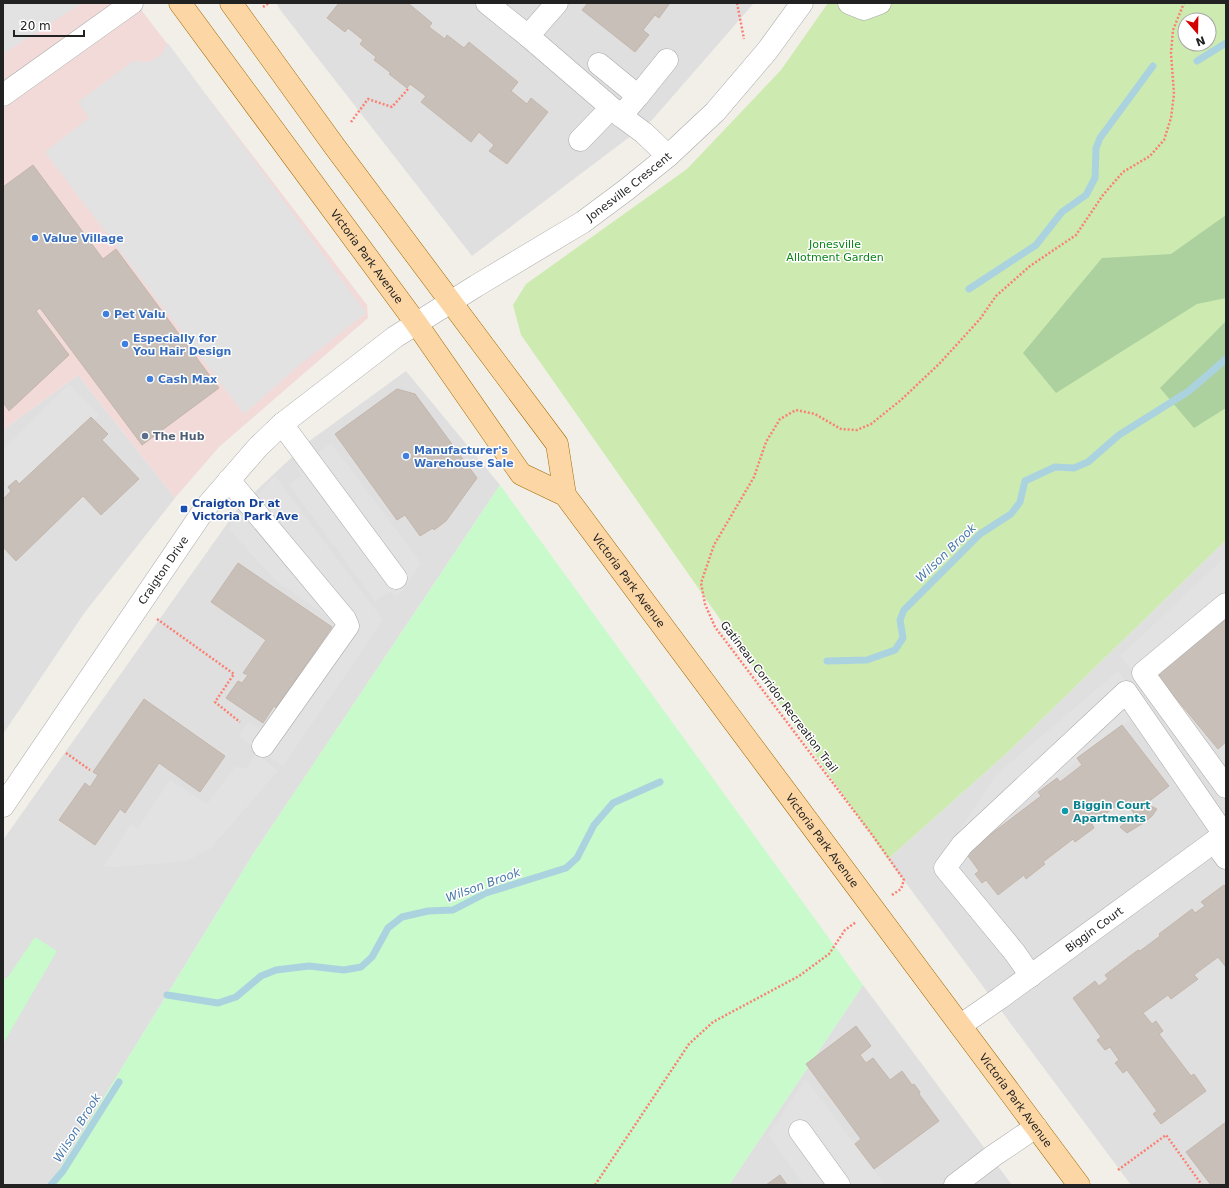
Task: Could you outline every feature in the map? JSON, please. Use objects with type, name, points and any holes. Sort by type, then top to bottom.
[{"type":"main road","name":"Victoria Park Avenue","points":[[180,3],[416,323],[521,474],[565,495],[1079,1185]]},
{"type":"main road","name":"Victoria Park Avenue","points":[[231,3],[335,147],[557,444],[565,495]]},
{"type":"street","points":[[3,95],[132,3]]},
{"type":"street","points":[[487,3],[528,36],[616,112],[644,133],[668,156]]},
{"type":"street","points":[[528,36],[557,3]]},
{"type":"street","name":"Jonesville Crescent","points":[[416,323],[583,222],[668,156],[715,112],[767,51],[802,3]]},
{"type":"street","points":[[849,3],[864,9],[880,3]]},
{"type":"street","points":[[580,140],[638,96],[667,60]]},
{"type":"street","points":[[599,64],[638,96]]},
{"type":"street","name":"Craigton Drive","points":[[3,806],[206,507],[229,480],[258,447],[282,424],[395,337],[416,323]]},
{"type":"street","points":[[282,424],[396,578]]},
{"type":"street","points":[[229,480],[345,620],[348,626],[263,746]]},
{"type":"street","points":[[1226,604],[1143,672],[1226,787]]},
{"type":"street","points":[[1031,976],[1015,953],[945,868],[962,845],[1126,692],[1222,842]]},
{"type":"street","name":"Biggin Court","points":[[961,1025],[1222,842]]},
{"type":"street","points":[[955,1185],[1036,1126]]},
{"type":"street","points":[[800,1131],[839,1185]]},
{"type":"path","points":[[261,8],[269,3]]},
{"type":"path","points":[[737,3],[744,39]]},
{"type":"path","name":"Gatineau Corridor Recreation Trail","points":[[901,889],[904,880],[873,836],[715,627],[705,604],[701,583],[714,545],[754,477],[766,442],[780,419],[796,410],[815,414],[841,429],[857,430],[871,424],[901,400],[940,363],[980,320],[996,296],[1030,266],[1076,235],[1103,195],[1123,172],[1150,156],[1164,140],[1171,118],[1174,94],[1172,53],[1173,30],[1184,3]]},
{"type":"path","points":[[351,122],[368,99],[392,106],[408,89]]},
{"type":"path","points":[[139,606],[234,674],[215,702],[240,722]]},
{"type":"path","points":[[47,740],[90,770]]},
{"type":"path","points":[[595,1185],[689,1044],[713,1022],[799,976],[829,954],[845,930]]},
{"type":"path","points":[[1118,1170],[1166,1136],[1202,1185]]},
{"type":"shaded area","points":[[3,3],[136,3],[367,305],[368,318],[219,447],[175,498],[78,375],[3,430]]},
{"type":"shaded area","points":[[3,3],[82,3],[3,54]]},
{"type":"shaded area","points":[[276,3],[754,3],[652,120],[472,256]]},
{"type":"shaded area","points":[[168,43],[366,313],[297,367],[244,414],[45,152],[89,118],[78,102],[133,61],[151,61],[162,54]]},
{"type":"shaded area","points":[[406,371],[500,485],[252,856],[50,1185],[3,1185],[3,840],[239,507],[308,442]]},
{"type":"shaded area","points":[[78,375],[175,498],[85,612],[3,734],[3,430]]},
{"type":"shaded area","points":[[69,384],[99,415],[17,495],[3,480],[3,449]]},
{"type":"shaded area","points":[[331,443],[421,563],[404,590],[396,597],[390,591],[375,601],[289,485],[301,475],[298,467]]},
{"type":"shaded area","points":[[275,476],[383,620],[283,766],[238,736],[249,722],[270,735],[346,630],[276,581],[228,528]]},
{"type":"shaded area","points":[[1226,540],[1226,1185],[1131,1185],[888,859],[1008,752]]},
{"type":"shaded area","points":[[1226,556],[1226,626],[1148,692],[1120,656]]},
{"type":"shaded area","points":[[1118,671],[1147,707],[965,849],[957,834],[997,774]]},
{"type":"shaded area","points":[[256,753],[278,771],[210,849],[186,861],[103,867],[131,824],[138,828],[170,780],[207,804],[236,766],[246,769]]},
{"type":"shaded area","points":[[863,985],[1012,1185],[729,1185]]},
{"type":"shaded area","points":[[806,1079],[885,1185],[804,1185],[768,1135]]},
{"type":"green space","name":"Jonesville Allotment Garden","points":[[828,3],[1226,3],[1226,540],[1008,752],[888,859],[521,335],[513,305],[526,284],[687,169],[781,70]]},
{"type":"green space","points":[[1226,215],[1226,298],[1197,304],[1056,393],[1023,353],[1102,258],[1171,254]]},
{"type":"green space","points":[[1226,321],[1226,408],[1194,428],[1160,388]]},
{"type":"green space","points":[[500,485],[863,985],[729,1185],[50,1185],[252,856]]},
{"type":"green space","points":[[35,937],[57,951],[3,1044],[3,979],[8,977]]},
{"type":"building","points":[[339,3],[408,3],[432,23],[429,27],[445,39],[447,35],[464,48],[469,42],[518,82],[511,91],[527,104],[531,98],[548,112],[507,164],[489,151],[494,145],[479,132],[471,142],[421,102],[426,96],[410,84],[407,88],[374,60],[376,57],[360,44],[363,40],[348,28],[345,32],[327,18]]},
{"type":"building","points":[[588,3],[670,3],[659,18],[655,15],[643,30],[649,35],[635,52],[582,10]]},
{"type":"building","points":[[33,165],[103,259],[116,249],[219,388],[142,445],[40,308],[36,311],[69,355],[9,411],[3,402],[3,187]]},
{"type":"building","name":"Manufacturer's Warehouse Sale","points":[[397,389],[415,394],[477,478],[446,521],[434,530],[433,528],[420,536],[405,515],[397,520],[335,434]]},
{"type":"building","points":[[91,417],[108,434],[102,440],[139,479],[101,515],[83,496],[16,561],[3,547],[3,499],[11,491],[8,487],[16,480],[19,484]]},
{"type":"building","points":[[238,563],[332,627],[276,708],[274,706],[263,723],[226,698],[238,681],[242,683],[248,675],[243,673],[266,640],[211,602]]},
{"type":"building","points":[[1226,614],[1226,742],[1218,749],[1155,673]]},
{"type":"building","points":[[144,699],[225,756],[200,792],[159,763],[125,813],[120,809],[95,845],[59,820],[85,783],[90,787],[98,775],[93,772]]},
{"type":"building","name":"Biggin Court Apartments","points":[[1122,725],[1169,786],[1143,806],[1145,809],[1149,805],[1157,809],[1152,816],[1127,833],[1120,827],[1136,816],[1124,800],[1092,824],[1094,828],[1075,842],[1073,839],[1043,862],[1045,864],[1026,879],[1024,875],[998,895],[986,880],[982,883],[975,874],[979,871],[966,853],[1041,796],[1038,792],[1057,778],[1060,782],[1082,765],[1077,758]]},
{"type":"building","points":[[1224,885],[1226,887],[1226,967],[1218,957],[1194,975],[1198,979],[1171,999],[1168,995],[1143,1013],[1152,1024],[1156,1021],[1163,1031],[1159,1034],[1191,1076],[1194,1074],[1206,1091],[1161,1124],[1153,1114],[1157,1111],[1127,1070],[1123,1073],[1115,1063],[1119,1060],[1110,1047],[1105,1050],[1097,1040],[1101,1037],[1073,998],[1095,981],[1099,986],[1108,979],[1105,975],[1138,950],[1140,951],[1160,936],[1159,934],[1192,909],[1195,913],[1205,906],[1201,902]]},
{"type":"building","points":[[856,1026],[871,1046],[860,1055],[866,1063],[873,1058],[890,1080],[902,1071],[912,1085],[914,1084],[920,1092],[919,1094],[939,1121],[874,1169],[855,1144],[861,1139],[806,1064]]},
{"type":"building","points":[[1226,1122],[1226,1185],[1211,1185],[1186,1152]]},
{"type":"building","points":[[780,1175],[787,1185],[766,1185]]},
{"type":"waterway","points":[[1197,61],[1226,43]]},
{"type":"waterway","points":[[969,289],[1036,245],[1062,212],[1086,195],[1095,178],[1096,148],[1100,138],[1153,66]]},
{"type":"waterway","name":"Wilson Brook","points":[[827,661],[867,660],[895,650],[903,638],[900,620],[904,610],[980,534],[1011,514],[1020,502],[1025,481],[1055,467],[1074,468],[1088,462],[1119,435],[1189,391],[1226,359]]},
{"type":"waterway","name":"Wilson Brook","points":[[167,995],[218,1003],[236,997],[261,976],[276,970],[309,966],[344,970],[361,967],[372,957],[388,928],[402,917],[428,911],[453,910],[486,893],[566,868],[577,858],[594,825],[613,803],[660,782]]},
{"type":"waterway","name":"Wilson Brook","points":[[51,1185],[63,1171],[119,1082]]},
{"type":"place","name":"Value Village","points":[[35,238]]},
{"type":"place","name":"Pet Valu","points":[[106,314]]},
{"type":"place","name":"Especially for You Hair Design","points":[[125,344]]},
{"type":"place","name":"Cash Max","points":[[150,379]]},
{"type":"place","name":"The Hub","points":[[145,436]]},
{"type":"place","name":"Manufacturer's Warehouse Sale","points":[[406,456]]},
{"type":"place","name":"Craigton Dr at Victoria Park Ave","points":[[184,509]]},
{"type":"place","name":"Biggin Court Apartments","points":[[1065,811]]}]
